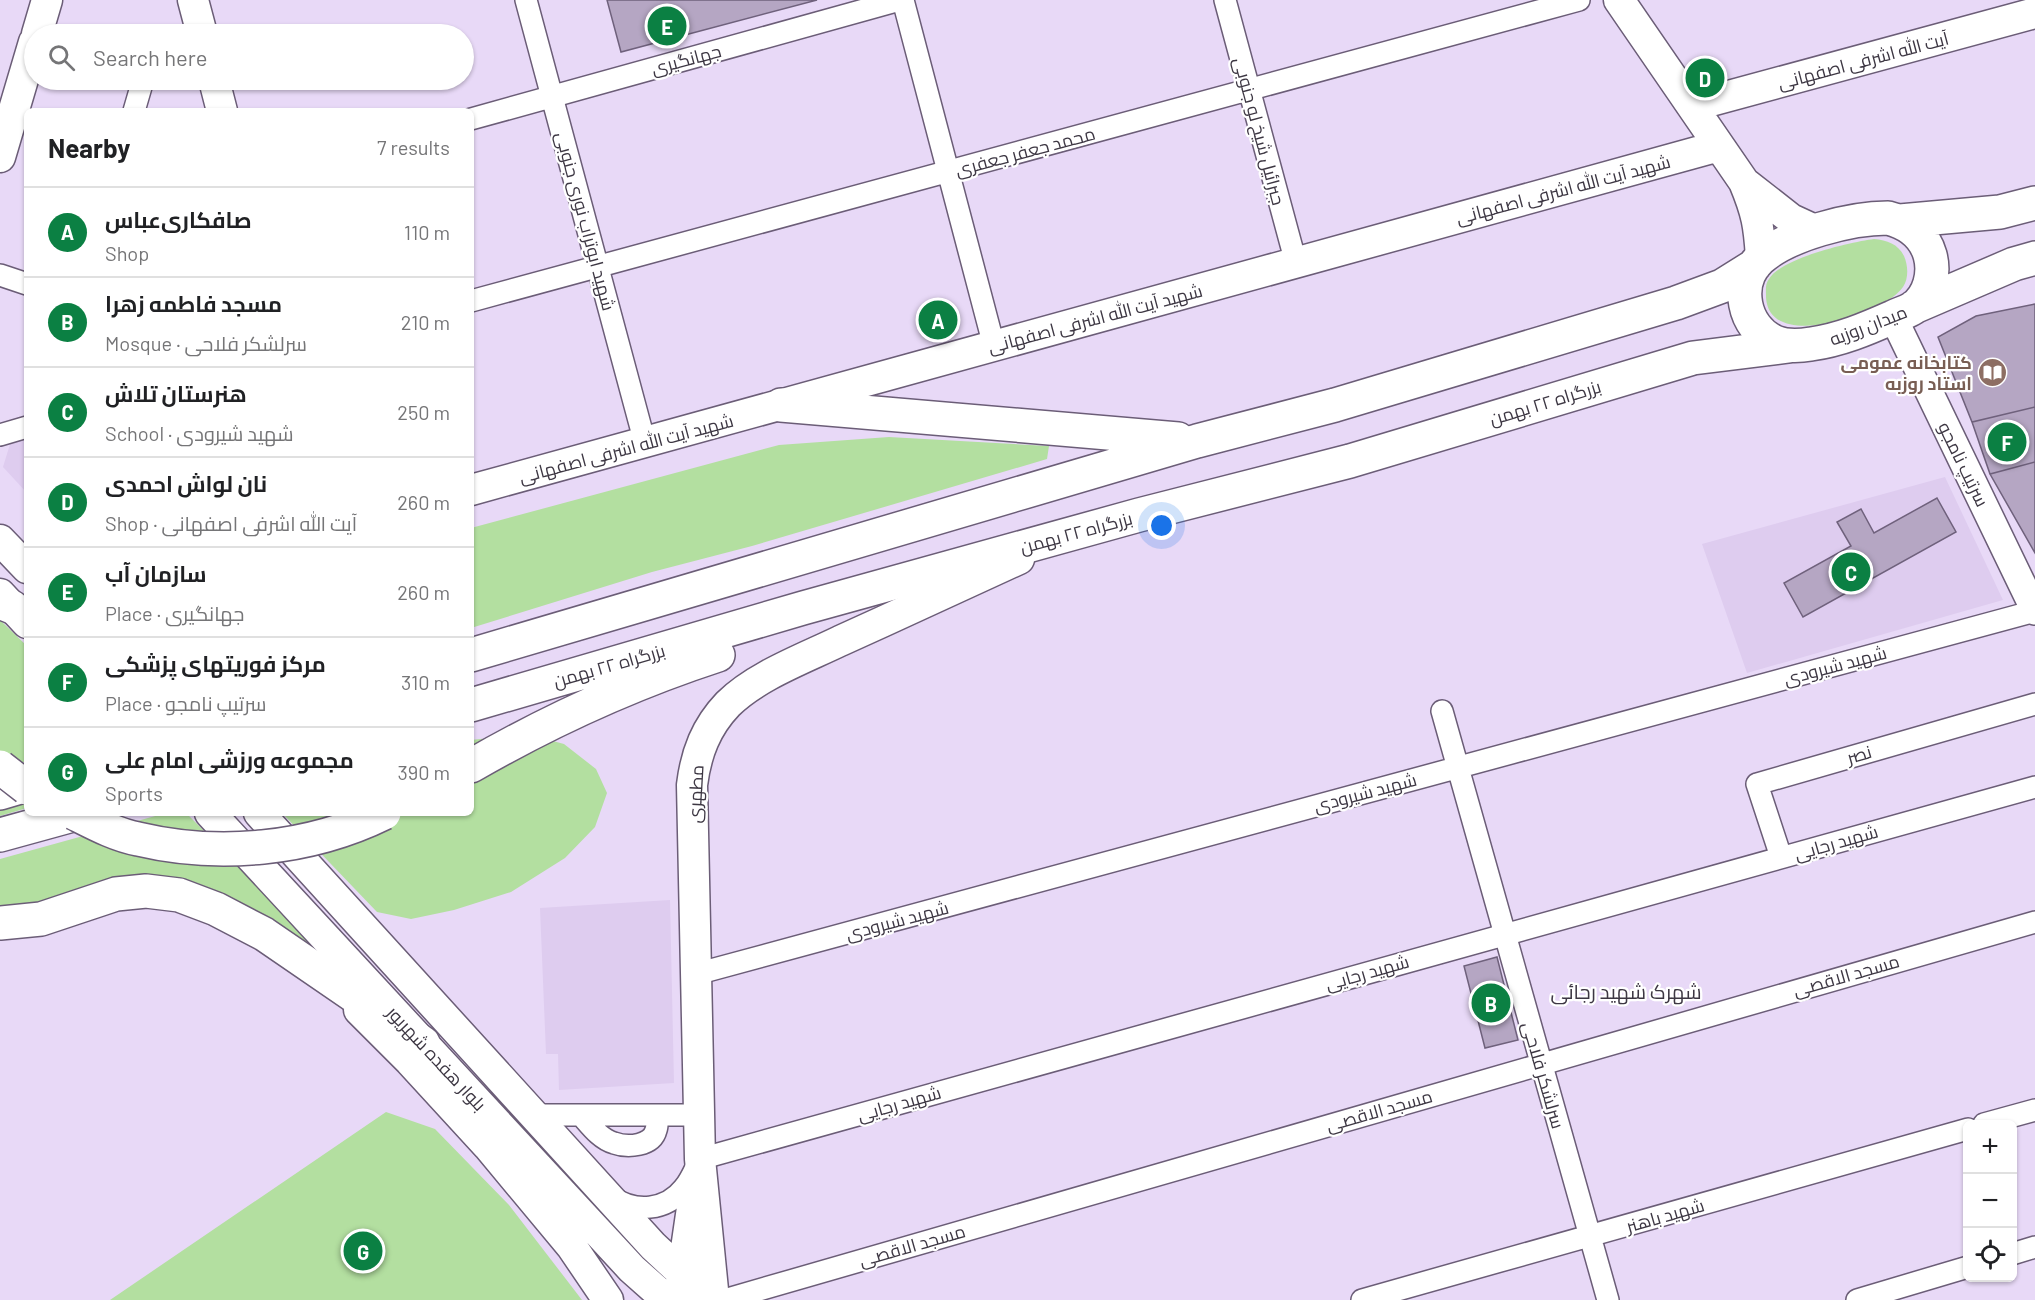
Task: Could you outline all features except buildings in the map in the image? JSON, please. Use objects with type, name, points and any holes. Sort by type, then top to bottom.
[{"type":"highway","points":[[474,654],[1197,441],[1335,405],[1676,303],[1722,286],[1796,238],[1817,231],[1860,219],[1888,218],[1900,222],[2000,212],[2035,203]]},
{"type":"highway","name":"میدان روزبه","points":[[1789,346],[1816,344],[1860,332],[1904,312],[1923,298],[1932,274],[1932,261],[1921,237],[1912,228],[1900,222]]},
{"type":"highway","points":[[1904,312],[2014,264],[2035,258]]},
{"type":"highway","points":[[1757,262],[1748,278],[1745,290],[1745,303],[1749,316],[1755,327],[1765,336],[1789,346]]},
{"type":"highway","name":"بزرگراه ۲۲ بهمن","points":[[474,704],[803,608],[1350,461],[1693,358],[1789,346]]},
{"type":"highway","points":[[780,405],[1197,441]]},
{"type":"highway","points":[[474,764],[612,694],[686,665],[1180,505]]},
{"type":"highway","points":[[0,767],[24,784]]},
{"type":"highway","points":[[0,793],[24,787]]},
{"type":"highway","points":[[0,835],[69,816]]},
{"type":"highway","points":[[81,816],[135,839],[179,847],[233,849],[271,846],[320,837],[376,816]]},
{"type":"highway","points":[[0,923],[40,919],[116,894],[146,891],[179,895],[216,909],[264,934],[423,1044]]},
{"type":"main road","points":[[40,24],[47,0]]},
{"type":"main road","points":[[193,0],[199,24]]},
{"type":"main road","points":[[1619,0],[1744,182],[1756,211],[1759,226],[1757,262]]},
{"type":"main road","name":"آیت الله اشرفی اصفهانی","points":[[1692,106],[2035,13]]},
{"type":"main road","points":[[0,157],[7,107],[24,66]]},
{"type":"main road","points":[[217,90],[221,108]]},
{"type":"main road","name":"شهید آیت الله اشرفی اصفهانی","points":[[474,489],[1719,146]]},
{"type":"main road","points":[[1744,182],[1791,219],[1817,231]]},
{"type":"main road","points":[[0,540],[24,565]]},
{"type":"main road","name":"مطهری","points":[[700,1160],[692,785],[695,762],[704,736],[715,718],[730,702],[768,675],[1029,554]]},
{"type":"main road","name":"بلوار هفده شهریور","points":[[213,816],[632,1269],[667,1300]]},
{"type":"main road","name":"بلوار هفده شهریور","points":[[262,816],[600,1188],[681,1287],[712,1300]]},
{"type":"main road","points":[[328,978],[410,1061],[488,1146],[572,1247],[608,1300]]},
{"type":"main road","points":[[681,1287],[700,1160]]},
{"type":"main road","points":[[700,1160],[712,1300]]},
{"type":"street","name":"شهید ابوتراب نوری جنوبی","points":[[526,0],[645,443]]},
{"type":"street","name":"جهانگیری","points":[[474,117],[902,0]]},
{"type":"street","points":[[902,0],[994,346]]},
{"type":"street","name":"جبرائیل شیخ لو جنوبی","points":[[1225,0],[1296,263]]},
{"type":"street","name":"محمد جعفر جعفری","points":[[474,301],[1579,0]]},
{"type":"street","points":[[135,108],[140,90]]},
{"type":"street","points":[[0,275],[24,283]]},
{"type":"street","name":"سرتیپ نامجو","points":[[1904,312],[2035,611]]},
{"type":"street","points":[[0,435],[24,428]]},
{"type":"street","name":"شهید شیرودی","points":[[696,974],[2035,611]]},
{"type":"street","name":"نصر","points":[[1781,857],[1757,784],[2035,704]]},
{"type":"street","name":"سرلشکر فلاحی","points":[[1442,711],[1608,1300]]},
{"type":"street","name":"شهید رجایی","points":[[700,1160],[2035,787]]},
{"type":"street","name":"مسجد الاقصی","points":[[724,1300],[2035,922]]},
{"type":"street","points":[[2001,1120],[2035,1110]]},
{"type":"street","points":[[534,1115],[699,1115]]},
{"type":"street","points":[[581,1115],[596,1131],[613,1143],[629,1145],[643,1143],[651,1138],[656,1130],[657,1115]]},
{"type":"street","name":"شهید باهنر","points":[[1362,1300],[1963,1130]]},
{"type":"street","points":[[600,1188],[618,1201],[633,1207],[650,1208],[664,1205],[684,1188],[700,1160]]},
{"type":"street","points":[[2017,1253],[2035,1247]]},
{"type":"street","points":[[1862,1299],[1963,1269]]},
{"type":"shaded area","points":[[24,438],[24,490],[3,467],[11,441]]},
{"type":"shaded area","points":[[1945,477],[2003,600],[1747,673],[1702,544]]},
{"type":"shaded area","points":[[670,900],[674,1083],[559,1090],[558,1054],[546,1054],[540,908]]},
{"type":"green space","points":[[1874,239],[1895,246],[1902,252],[1905,260],[1906,280],[1903,287],[1893,297],[1860,314],[1818,325],[1799,326],[1782,322],[1771,313],[1766,298],[1766,287],[1776,271],[1817,252]]},
{"type":"green space","points":[[889,437],[1049,446],[1047,459],[752,546],[652,572],[474,627],[474,527],[779,445]]},
{"type":"green space","points":[[0,620],[24,643],[24,762],[0,769]]},
{"type":"green space","points":[[527,734],[564,744],[596,769],[607,793],[595,827],[565,858],[511,892],[454,910],[411,919],[377,912],[285,816],[474,816],[474,740]]},
{"type":"green space","points":[[24,801],[24,809],[0,816],[0,808]]},
{"type":"green space","points":[[155,816],[189,816],[332,957],[323,962],[215,896],[0,913],[0,859]]},
{"type":"green space","points":[[386,1112],[435,1129],[509,1205],[582,1300],[110,1300]]},
{"type":"place","name":"سازمان آب","points":[[667,26]]},
{"type":"place","name":"نان لواش احمدی","points":[[1705,78]]},
{"type":"place","name":"صافکاری‌عباس","points":[[938,320]]},
{"type":"place","name":"کتابخانه عمومی استاد روزبه","points":[[1993,372]]},
{"type":"place","name":"مرکز فوریتهای پزشکی","points":[[2007,442]]},
{"type":"place","name":"هنرستان تلاش","points":[[1851,572]]},
{"type":"place","name":"مسجد فاطمه زهرا","points":[[1491,1003]]},
{"type":"place","name":"مجموعه ورزشی امام علی","points":[[363,1251]]},
{"type":"district","name":"شهرک شهید رجائی","points":[[1626,991]]}]
